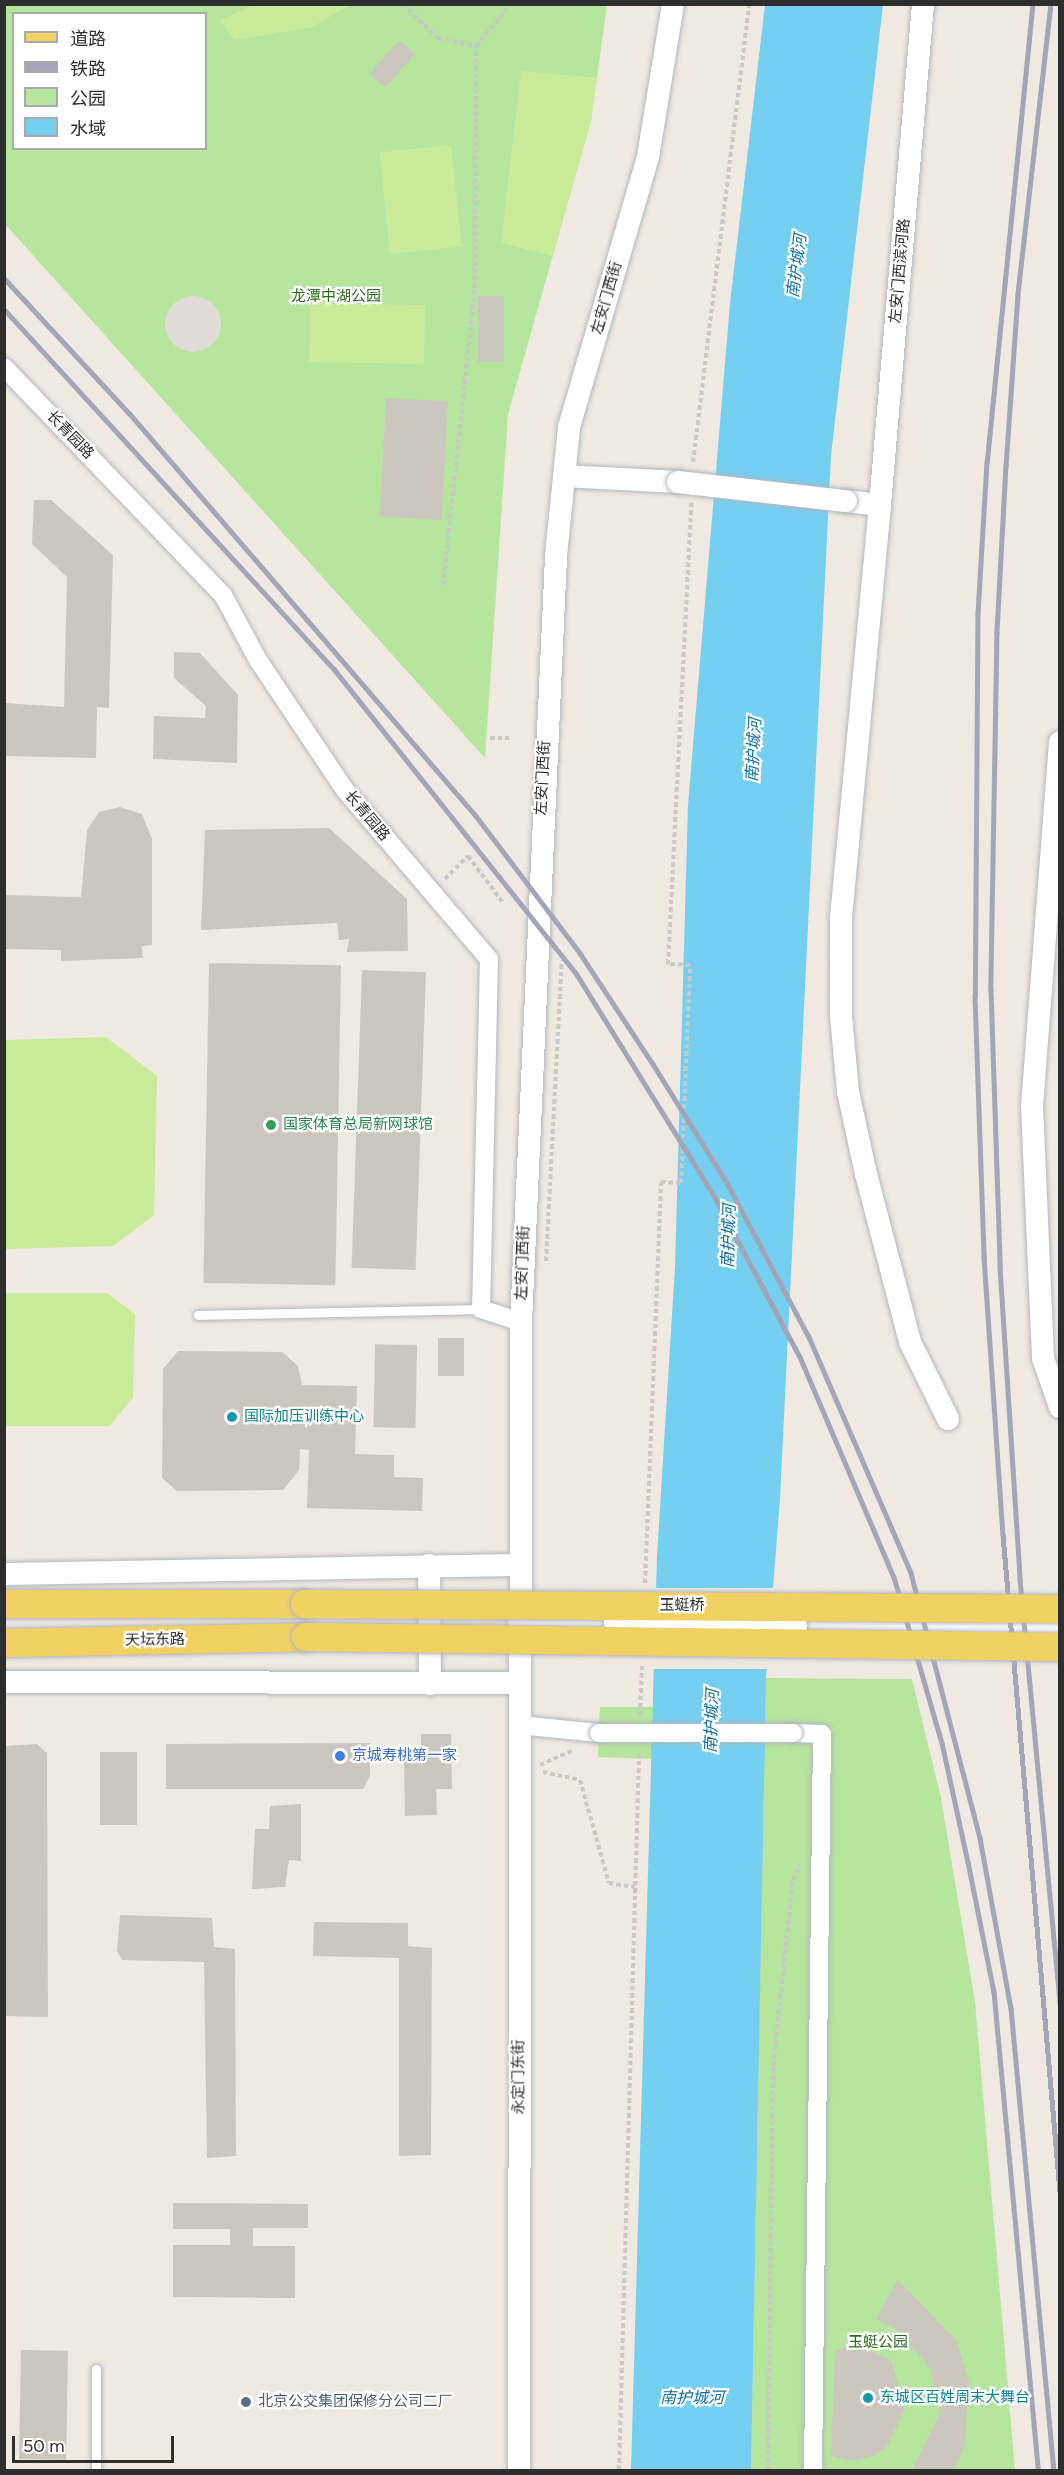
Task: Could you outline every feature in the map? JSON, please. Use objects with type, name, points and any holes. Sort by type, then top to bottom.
[{"type":"main road","name":"玉蜓桥","points":[[4,1604],[1059,1609]]},
{"type":"main road","name":"天坛东路","points":[[4,1643],[306,1638],[1059,1647]]},
{"type":"street","name":"左安门西街","points":[[519,1622],[521,1322],[541,794],[564,476],[569,428],[648,157],[673,4]]},
{"type":"street","name":"左安门西滨河路","points":[[923,4],[880,505],[841,920],[841,1016],[866,1174],[910,1342],[948,1419]]},
{"type":"street","name":"长青园路","points":[[4,368],[223,595],[258,660],[345,790],[489,959],[481,1309]]},
{"type":"street","points":[[564,476],[687,481],[880,505]]},
{"type":"street","points":[[1059,742],[1032,1106],[1043,1358],[1059,1407]]},
{"type":"street","points":[[481,1309],[521,1322]]},
{"type":"street","points":[[429,1565],[430,1684]]},
{"type":"street","points":[[4,1574],[519,1565]]},
{"type":"street","points":[[519,1622],[1059,1631]]},
{"type":"street","name":"永定门东街","points":[[519,1622],[519,2470]]},
{"type":"street","points":[[4,1682],[519,1683]]},
{"type":"street","points":[[519,1725],[599,1733],[822,1734],[813,2470]]},
{"type":"lane","points":[[198,1315],[481,1309]]},
{"type":"lane","points":[[96,2369],[96,2470]]},
{"type":"path","points":[[403,4],[438,38],[476,46]]},
{"type":"path","points":[[443,585],[475,288],[476,46],[511,4]]},
{"type":"path","points":[[645,1588],[661,1182],[681,1183],[690,965],[668,964],[687,481],[749,4]]},
{"type":"path","points":[[490,738],[511,738]]},
{"type":"path","points":[[443,881],[468,856],[504,904]]},
{"type":"path","points":[[640,1719],[642,1660]]},
{"type":"path","points":[[619,2470],[639,1743]]},
{"type":"path","points":[[538,1766],[547,1776],[580,1780],[609,1882],[635,1887]]},
{"type":"path","points":[[768,2470],[774,2066],[792,1880],[809,1850],[821,1848]]},
{"type":"green space","points":[[256,4],[350,5],[312,27],[234,40],[220,20]]},
{"type":"green space","name":"龙潭中湖公园","points":[[4,5],[607,5],[591,121],[508,414],[485,758],[5,224]]},
{"type":"green space","points":[[521,71],[597,78],[591,121],[552,256],[501,243]]},
{"type":"green space","points":[[451,145],[462,246],[390,254],[379,153]]},
{"type":"green space","points":[[310,303],[425,305],[424,364],[309,362]]},
{"type":"green space","points":[[106,1037],[157,1076],[154,1215],[113,1246],[5,1249],[5,1040]]},
{"type":"green space","points":[[5,1293],[107,1293],[135,1314],[133,1397],[110,1426],[5,1426]]},
{"type":"green space","name":"玉蜓公园","points":[[766,1678],[912,1679],[941,1798],[975,2001],[1015,2470],[751,2470],[764,1763],[598,1757],[600,1707],[764,1707]]},
{"type":"shaded area","points":[[187,296],[199,296],[209,300],[217,308],[221,324],[217,340],[209,348],[199,352],[187,352],[177,348],[169,340],[165,330],[165,318],[169,308],[177,300]]},
{"type":"water","name":"南护城河","points":[[765,5],[883,5],[831,456],[780,1498],[766,1678],[751,2470],[631,2470],[657,1556],[675,1267],[688,805],[730,303]]},
{"type":"pier","points":[[653,1588],[776,1588],[776,1669],[653,1669]]},
{"type":"building","points":[[399,40],[415,54],[385,88],[369,74]]},
{"type":"building","points":[[478,296],[504,296],[504,362],[478,362]]},
{"type":"building","points":[[386,398],[448,401],[442,520],[380,517]]},
{"type":"building","points":[[34,500],[51,500],[113,555],[109,708],[97,707],[96,758],[4,756],[4,703],[64,707],[67,577],[32,544]]},
{"type":"building","points":[[174,652],[200,653],[238,695],[237,763],[153,759],[154,716],[205,718],[206,706],[174,678]]},
{"type":"building","points":[[120,807],[142,814],[152,839],[152,945],[142,946],[143,958],[61,961],[61,950],[4,949],[4,895],[81,897],[87,830],[99,812]]},
{"type":"building","points":[[329,828],[407,899],[408,951],[347,952],[349,939],[339,940],[337,923],[201,930],[205,830]]},
{"type":"building","name":"国家体育总局新网球馆","points":[[209,963],[341,965],[335,1285],[203,1283]]},
{"type":"building","points":[[362,970],[426,972],[416,1270],[352,1268]]},
{"type":"building","points":[[438,1338],[464,1338],[464,1376],[438,1376]]},
{"type":"building","points":[[375,1344],[417,1345],[416,1428],[374,1427]]},
{"type":"building","name":"国际加压训练中心","points":[[178,1351],[282,1352],[298,1366],[302,1385],[357,1386],[355,1454],[394,1455],[394,1477],[423,1478],[422,1511],[307,1508],[309,1450],[300,1449],[299,1470],[283,1490],[177,1491],[162,1478],[163,1369]]},
{"type":"building","points":[[421,1734],[451,1734],[452,1789],[436,1789],[437,1815],[405,1816],[404,1761],[421,1761]]},
{"type":"building","points":[[370,1743],[370,1776],[363,1789],[166,1789],[166,1744]]},
{"type":"building","points":[[37,1744],[47,1753],[48,2017],[4,2016],[4,1746]]},
{"type":"building","points":[[100,1752],[137,1752],[137,1825],[100,1825]]},
{"type":"building","points":[[301,1804],[301,1861],[289,1860],[285,1887],[252,1889],[255,1829],[269,1829],[270,1806]]},
{"type":"building","points":[[120,1915],[212,1918],[214,1947],[235,1949],[236,2156],[207,2158],[204,1962],[122,1960],[117,1951]]},
{"type":"building","points":[[314,1922],[408,1923],[408,1946],[432,1948],[431,2155],[399,2156],[399,1958],[313,1956]]},
{"type":"building","points":[[173,2203],[308,2204],[308,2228],[253,2228],[253,2246],[295,2246],[295,2298],[173,2297],[173,2245],[230,2245],[230,2229],[173,2229]]},
{"type":"building","points":[[898,2280],[957,2341],[969,2383],[965,2445],[954,2470],[912,2470],[940,2413],[930,2368],[897,2330],[876,2319]]},
{"type":"building","name":"东城区百姓周末大舞台","points":[[854,2344],[891,2360],[905,2410],[887,2446],[874,2456],[853,2461],[831,2456],[835,2351]]},
{"type":"building","points":[[21,2350],[68,2351],[66,2460],[19,2459]]},
{"type":"railway","points":[[1033,4],[987,462],[978,613],[975,996],[984,1257],[1003,1535],[1060,2192]]},
{"type":"railway","points":[[1051,4],[1018,295],[1006,465],[997,632],[991,989],[1000,1267],[1020,1579],[1060,2004]]},
{"type":"railway","points":[[4,278],[130,414],[476,816],[580,953],[653,1064],[727,1183],[809,1337],[911,1573],[980,1838],[1011,2008],[1054,2470]]},
{"type":"railway","points":[[4,309],[334,669],[576,973],[714,1196],[800,1357],[894,1577],[942,1743],[968,1862],[994,1992],[1038,2470]]},
{"type":"place","name":"国家体育总局新网球馆","points":[[271,1125]]},
{"type":"place","name":"国际加压训练中心","points":[[232,1417]]},
{"type":"place","name":"京城寿桃第一家","points":[[340,1756]]},
{"type":"place","name":"东城区百姓周末大舞台","points":[[868,2398]]},
{"type":"place","name":"北京公交集团保修分公司二厂","points":[[246,2402]]}]
